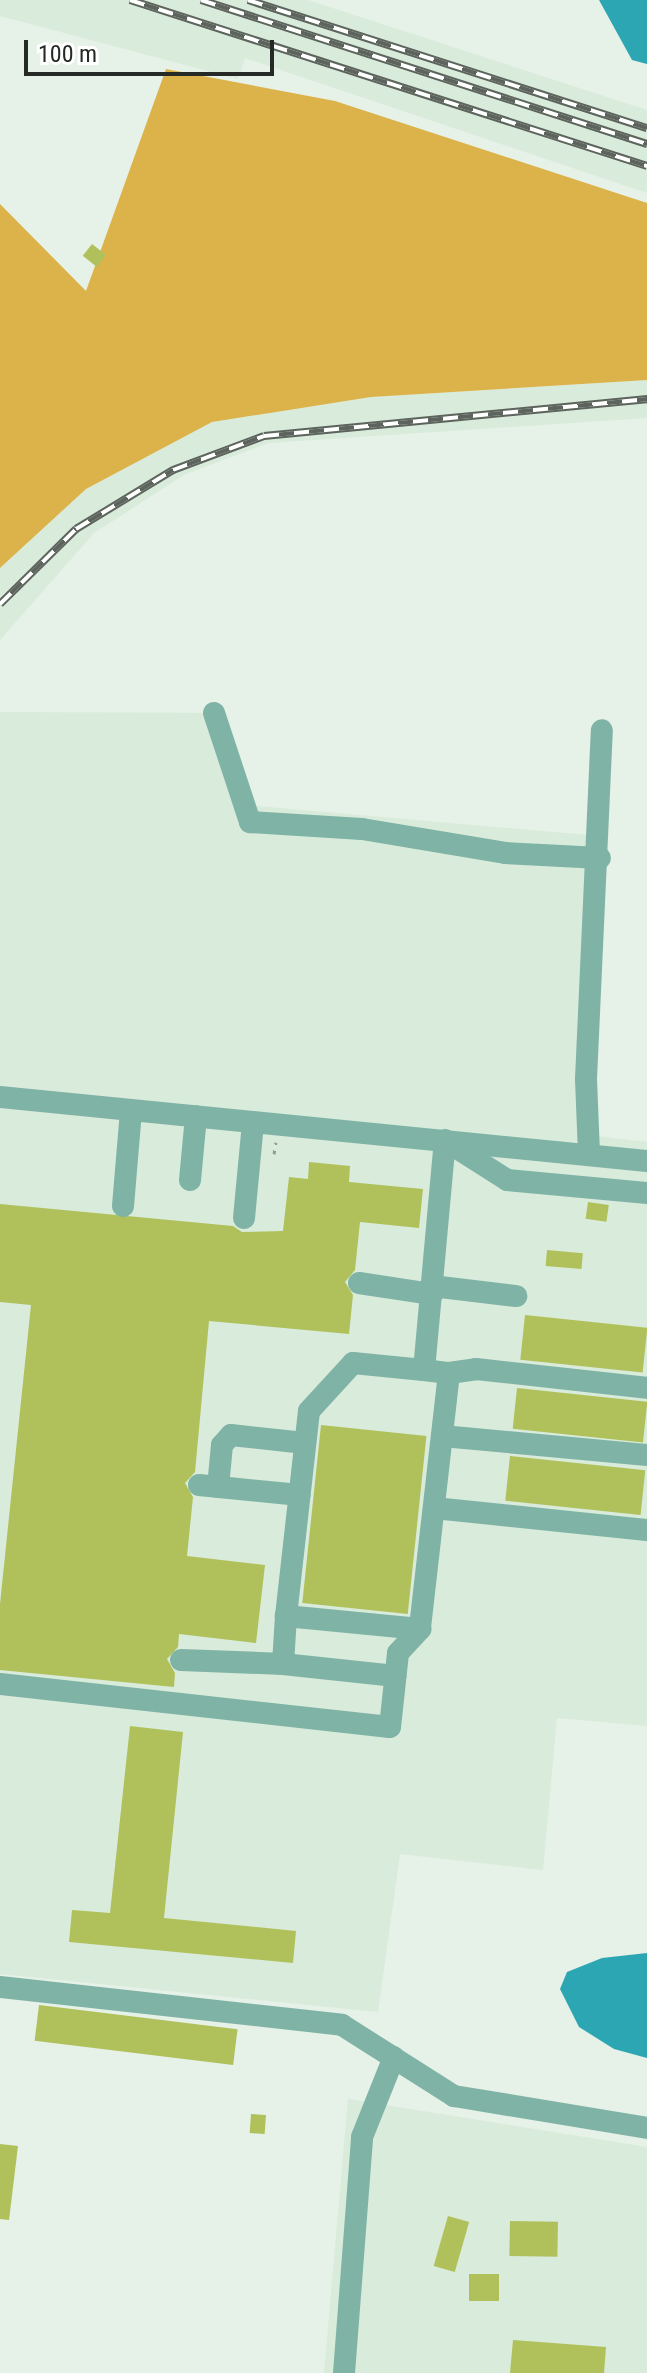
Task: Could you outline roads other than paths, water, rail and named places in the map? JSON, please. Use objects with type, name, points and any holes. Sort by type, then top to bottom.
[{"type":"street","points":[[214,713],[250,822],[362,829],[505,853],[600,858]]},
{"type":"street","points":[[589,1154],[586,1079],[600,858],[602,730]]},
{"type":"street","points":[[0,1097],[647,1161]]},
{"type":"street","points":[[123,1206],[131,1110]]},
{"type":"street","points":[[190,1180],[196,1116]]},
{"type":"street","points":[[244,1218],[253,1122]]},
{"type":"street","points":[[445,1140],[507,1180],[647,1193]]},
{"type":"street","points":[[424,1370],[445,1140]]},
{"type":"street","points":[[359,1283],[516,1296]]},
{"type":"street","points":[[283,1664],[309,1411],[353,1363],[449,1373],[476,1369],[647,1388]]},
{"type":"street","points":[[0,1684],[390,1727],[398,1653],[420,1629],[449,1373]]},
{"type":"street","points":[[300,1495],[208,1486],[222,1445],[231,1435],[305,1443]]},
{"type":"street","points":[[442,1436],[647,1455]]},
{"type":"street","points":[[434,1508],[647,1530]]},
{"type":"street","points":[[286,1616],[420,1629]]},
{"type":"street","points":[[181,1660],[283,1664],[395,1676]]},
{"type":"street","points":[[0,1987],[342,2025],[362,2034],[454,2096],[647,2128]]},
{"type":"street","points":[[344,2373],[362,2137],[394,2057]]},
{"type":"water","points":[[599,0],[647,0],[647,64],[632,60]]},
{"type":"water","points":[[647,1953],[647,2058],[614,2049],[579,2027],[560,1989],[567,1972],[602,1958]]},
{"type":"railway","points":[[130,0],[647,166]]},
{"type":"railway","points":[[201,0],[647,144]]},
{"type":"railway","points":[[248,0],[647,128]]},
{"type":"railway","points":[[0,604],[76,529],[173,470],[264,436],[647,399]]}]
